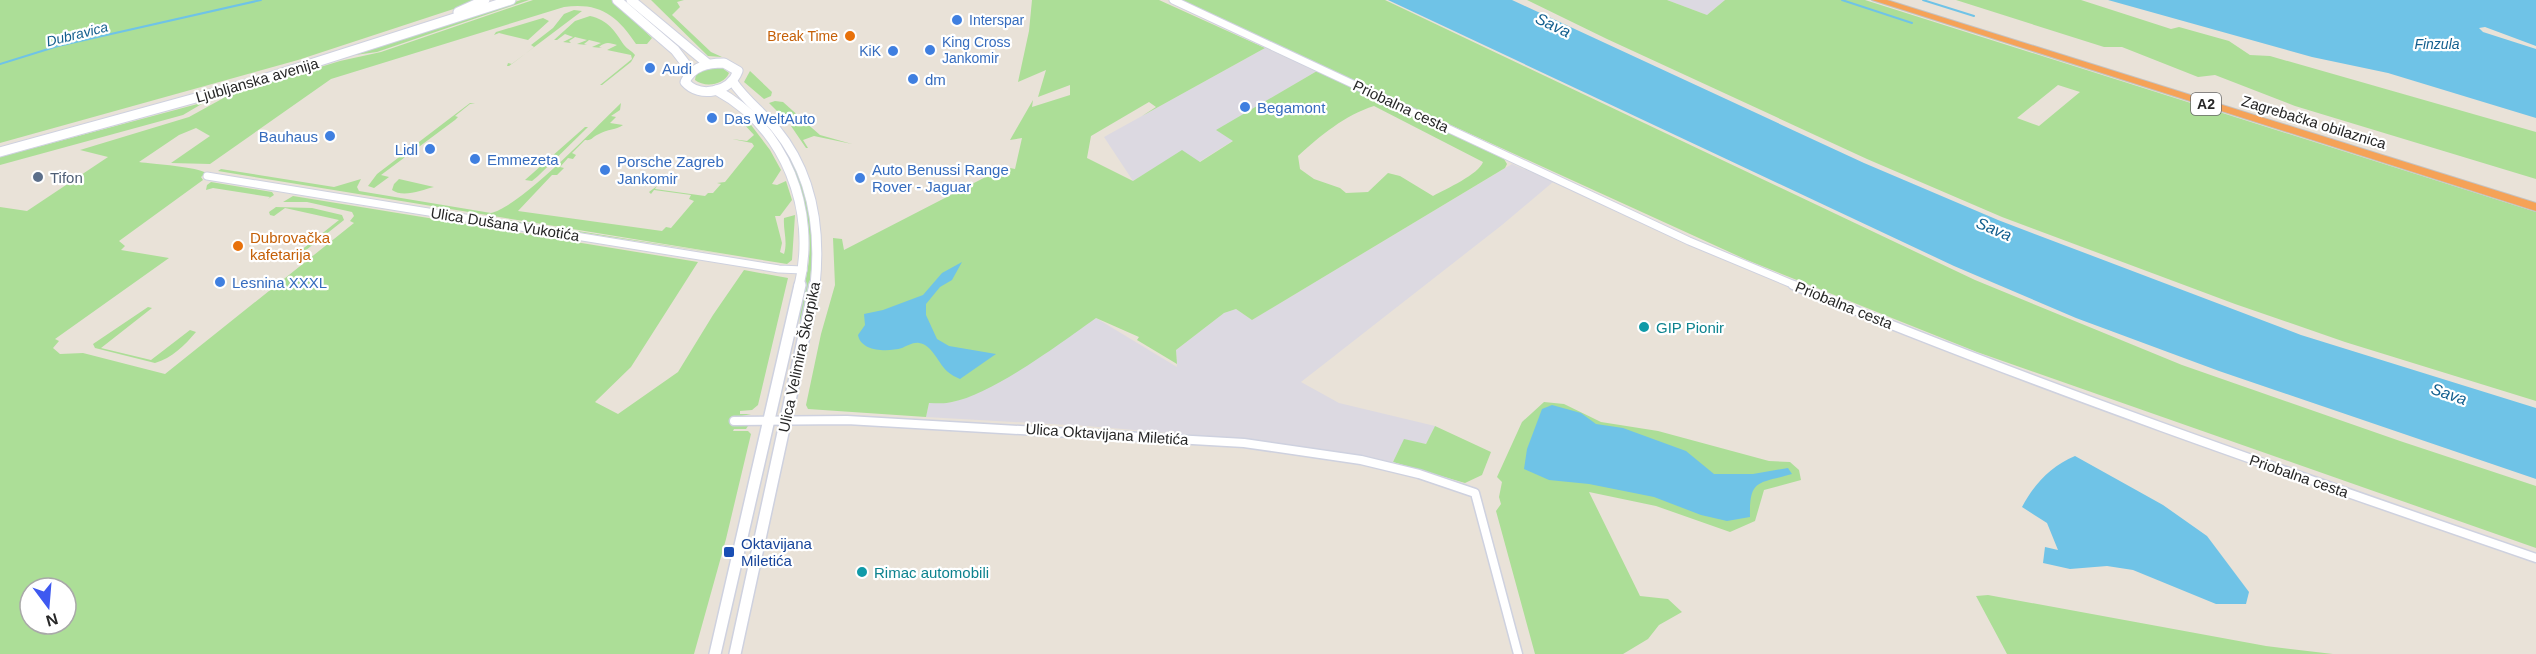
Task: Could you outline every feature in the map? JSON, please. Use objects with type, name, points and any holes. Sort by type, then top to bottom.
[{"type":"highway","name":"Zagrebačka obilaznica","points":[[1877,0],[2536,207]]},
{"type":"highway","name":"Zagrebačka obilaznica","points":[[1895,0],[2536,200]]},
{"type":"main road","points":[[444,17],[485,0]]},
{"type":"main road","name":"Ljubljanska avenija","points":[[0,146],[218,86],[496,0]]},
{"type":"main road","name":"Ljubljanska avenija","points":[[0,152],[220,92],[399,38],[511,0]]},
{"type":"main road","points":[[617,0],[650,27],[685,61],[691,71]]},
{"type":"main road","points":[[631,0],[650,27]]},
{"type":"main road","points":[[631,0],[708,64],[691,71],[686,77],[687,86],[701,91],[716,90],[732,82]]},
{"type":"main road","points":[[641,0],[661,23]]},
{"type":"main road","name":"Ulica Velimira Škorpika","points":[[708,64],[724,63],[735,67],[738,75],[732,82],[738,91],[763,114],[786,144],[803,174],[816,224],[818,267],[784,420],[772,493],[735,654]]},
{"type":"main road","name":"Ulica Velimira Škorpika","points":[[715,654],[803,270],[803,214],[797,189],[788,167],[772,141],[753,118],[732,98],[716,90]]},
{"type":"street","name":"Priobalna cesta","points":[[1173,0],[1745,265],[2120,413],[2536,558]]},
{"type":"street","name":"Ulica Dušana Vukotića","points":[[207,176],[779,269],[803,270]]},
{"type":"street","name":"Ulica Oktavijana Miletića","points":[[734,421],[847,420],[1074,431],[1254,444],[1374,463],[1452,484],[1475,493],[1518,654]]},
{"type":"shaded area","points":[[1667,0],[1725,0],[1707,15]]},
{"type":"shaded area","points":[[1265,48],[1317,71],[1217,130],[1234,140],[1199,162],[1182,151],[1133,181],[1104,137]]},
{"type":"shaded area","points":[[1512,164],[1553,182],[1502,225],[1301,382],[1339,403],[1435,426],[1426,444],[1404,440],[1390,468],[1243,439],[1086,426],[926,417],[929,403],[953,402],[983,390],[1036,359],[1096,318],[1177,367],[1176,350],[1224,313],[1236,309],[1252,320]]},
{"type":"green space","points":[[0,0],[481,0],[298,60],[0,143]]},
{"type":"green space","points":[[521,0],[529,0],[377,52],[355,55]]},
{"type":"green space","points":[[533,0],[612,0],[652,38],[647,44],[636,44],[622,25],[606,13],[587,7],[564,7],[331,79],[210,164],[171,163],[210,136],[196,128],[179,135],[139,162],[202,171],[206,173],[201,177],[203,180],[119,241],[125,246],[121,250],[169,258],[55,339],[59,341],[53,348],[60,354],[83,353],[165,374],[354,223],[350,221],[354,216],[352,212],[307,202],[283,202],[293,196],[698,262],[631,367],[595,402],[618,414],[678,372],[744,270],[788,278],[758,405],[752,410],[740,411],[740,414],[751,414],[737,417],[734,426],[748,426],[746,429],[734,429],[733,431],[748,431],[751,434],[726,539],[694,654],[0,654],[0,207],[27,211],[108,157],[80,150],[189,117],[229,95],[340,61],[381,52]]},
{"type":"green space","points":[[651,0],[684,0],[677,2],[680,7],[672,15],[711,52],[722,57],[708,56]]},
{"type":"green space","points":[[1032,0],[1159,0],[1265,48],[1142,116],[1156,107],[1149,102],[1091,136],[1087,158],[1133,181],[1182,150],[1200,162],[1233,141],[1216,130],[1317,71],[1504,159],[1507,164],[1505,168],[1252,320],[1236,309],[1224,313],[1176,350],[1177,364],[1137,340],[1139,337],[1096,318],[1046,353],[987,389],[952,402],[929,403],[926,417],[808,409],[806,405],[821,334],[835,285],[833,238],[842,239],[844,250],[1005,167],[1015,169],[1022,138],[1010,140],[1033,100],[1032,107],[1070,95],[1070,85],[1038,97],[1046,70],[1018,82],[1029,31]],"holes":[[[1374,106],[1483,162],[1469,176],[1433,196],[1400,176],[1388,173],[1368,192],[1346,193],[1340,188],[1314,179],[1300,169],[1298,156],[1343,121]]]},
{"type":"green space","points":[[1177,0],[1385,0],[1975,280],[2182,365],[2536,486],[2536,548],[1977,352],[1747,260]]},
{"type":"green space","points":[[1527,0],[1667,0],[1707,15],[1725,0],[1865,0],[2536,212],[2536,401],[2345,342],[2235,304],[2002,217],[1867,159]],"holes":[[[2058,85],[2080,92],[2039,126],[2017,118]]]},
{"type":"green space","points":[[1956,0],[2081,0],[2171,29],[2179,27],[2229,41],[2250,55],[2270,56],[2536,132],[2536,179],[2295,106],[2215,75],[2198,77],[2122,47],[2104,47]]},
{"type":"green space","points":[[574,10],[582,11],[525,54],[534,47],[531,45],[553,28],[564,14]]},
{"type":"green space","points":[[590,16],[602,20],[635,55],[631,62],[602,85],[600,85],[632,59],[631,55],[607,50],[617,45],[610,43],[599,47],[602,48],[592,47],[601,43],[589,40],[584,44],[587,45],[577,44],[587,40],[575,37],[569,41],[571,43],[563,42],[573,37],[565,34],[554,40],[575,21]]},
{"type":"green space","points":[[543,18],[549,21],[528,40],[499,33],[494,35],[496,32]]},
{"type":"green space","points":[[721,67],[729,73],[719,83],[704,84],[695,80],[696,74],[704,69]]},
{"type":"green space","points":[[750,71],[772,92],[771,96],[764,99],[744,82]]},
{"type":"green space","points":[[205,102],[183,115],[0,165],[0,157]]},
{"type":"green space","points":[[783,102],[802,119],[789,123],[769,103]]},
{"type":"green space","points":[[470,103],[475,104],[470,104],[455,116],[458,117],[455,120],[381,175],[389,177],[374,188],[368,186],[377,174]]},
{"type":"green space","points":[[621,103],[620,110],[611,116],[616,117],[610,123],[623,125],[585,140],[572,153],[576,155],[573,159],[568,158],[560,167],[564,168],[557,175],[552,175],[518,211],[662,231],[666,227],[671,228],[694,201],[689,199],[691,195],[654,190],[651,194],[649,192],[657,186],[655,189],[705,196],[713,193],[721,184],[717,183],[725,182],[754,146],[752,143],[732,139],[747,141],[754,135],[743,123],[748,121],[770,150],[781,170],[772,184],[777,185],[786,181],[792,200],[780,216],[775,216],[782,243],[780,252],[784,254],[786,245],[784,218],[795,215],[792,260],[787,264],[218,171],[221,169],[334,187],[361,179],[357,187],[359,191],[491,213],[504,208],[538,182]]},
{"type":"green space","points":[[761,117],[786,151],[802,184],[810,217],[812,250],[809,284],[786,394],[800,326],[800,308],[810,246],[805,206],[799,187],[782,151],[758,118]]},
{"type":"green space","points":[[804,121],[820,135],[852,144],[814,136],[803,140],[808,148],[806,148],[791,126]]},
{"type":"green space","points":[[585,127],[588,127],[538,176],[532,181],[525,180]]},
{"type":"green space","points":[[399,179],[434,187],[413,193],[396,192],[392,190]]},
{"type":"green space","points":[[211,182],[272,192],[274,195],[268,199],[270,197],[213,188],[206,190],[207,185]]},
{"type":"green space","points":[[276,207],[312,208],[342,215],[344,220],[296,258],[290,259],[339,220],[285,208],[274,216],[270,215],[269,212]]},
{"type":"green space","points":[[508,220],[735,256],[507,221]]},
{"type":"green space","points":[[148,307],[152,308],[101,348],[151,360],[190,330],[196,332],[178,350],[155,363],[95,348],[93,344]]},
{"type":"green space","points":[[1544,402],[1564,404],[1601,422],[1658,431],[1769,461],[1790,462],[1799,470],[1801,480],[1764,490],[1755,521],[1730,532],[1656,506],[1589,492],[1640,596],[1668,599],[1682,612],[1659,625],[1648,639],[1623,654],[1535,654],[1496,511],[1501,504],[1499,497],[1502,482],[1497,477],[1522,422]]},
{"type":"green space","points":[[1435,426],[1491,452],[1482,475],[1465,483],[1393,462],[1404,439],[1426,444]]},
{"type":"green space","points":[[1988,595],[2266,646],[2333,654],[2007,654],[1976,596]]},
{"type":"water","name":"Sava","points":[[1388,0],[1512,0],[1864,163],[1998,220],[2301,335],[2536,408],[2536,479],[2219,371],[2076,318],[1954,266]]},
{"type":"water","name":"Finzula","points":[[2108,0],[2536,0],[2536,46],[2485,27],[2479,28],[2483,32],[2536,49],[2536,118],[2388,73],[2312,57]]},
{"type":"water","points":[[962,262],[952,280],[940,287],[926,304],[926,315],[937,339],[949,346],[996,354],[960,379],[948,372],[924,344],[915,343],[902,348],[883,350],[870,348],[860,341],[858,335],[865,325],[864,314],[883,310],[923,295],[942,273]]},
{"type":"water","points":[[1552,405],[1581,413],[1596,424],[1623,428],[1686,451],[1714,474],[1753,474],[1788,468],[1792,474],[1758,485],[1752,495],[1750,517],[1727,521],[1701,515],[1654,497],[1589,484],[1549,480],[1524,469],[1527,449],[1542,409]]},
{"type":"water","points":[[2075,456],[2163,505],[2207,536],[2249,592],[2246,604],[2216,604],[2133,570],[2107,566],[2070,569],[2043,563],[2045,547],[2058,550],[2047,523],[2022,507],[2044,477],[2058,465]]},
{"type":"waterway","name":"Dubravica","points":[[0,64],[58,46],[261,0]]},
{"type":"waterway","points":[[1842,0],[1912,23]]},
{"type":"waterway","points":[[1923,0],[1974,16]]},
{"type":"place","name":"Interspar","points":[[957,20]]},
{"type":"place","name":"Break Time","points":[[850,36]]},
{"type":"place","name":"King Cross Jankomir","points":[[930,50]]},
{"type":"place","name":"KiK","points":[[893,51]]},
{"type":"place","name":"Audi","points":[[650,68]]},
{"type":"place","name":"dm","points":[[913,79]]},
{"type":"place","name":"Begamont","points":[[1245,107]]},
{"type":"place","name":"Das WeltAuto","points":[[712,118]]},
{"type":"place","name":"Bauhaus","points":[[330,136]]},
{"type":"place","name":"Lidl","points":[[430,149]]},
{"type":"place","name":"Emmezeta","points":[[475,159]]},
{"type":"place","name":"Porsche Zagreb Jankomir","points":[[605,170]]},
{"type":"place","name":"Tifon","points":[[38,177]]},
{"type":"place","name":"Auto Benussi Range Rover - Jaguar","points":[[860,178]]},
{"type":"place","name":"Dubrovačka kafetarija","points":[[238,246]]},
{"type":"place","name":"Lesnina XXXL","points":[[220,282]]},
{"type":"place","name":"GIP Pionir","points":[[1644,327]]},
{"type":"place","name":"Oktavijana Miletića","points":[[729,552]]},
{"type":"place","name":"Rimac automobili","points":[[862,572]]}]
